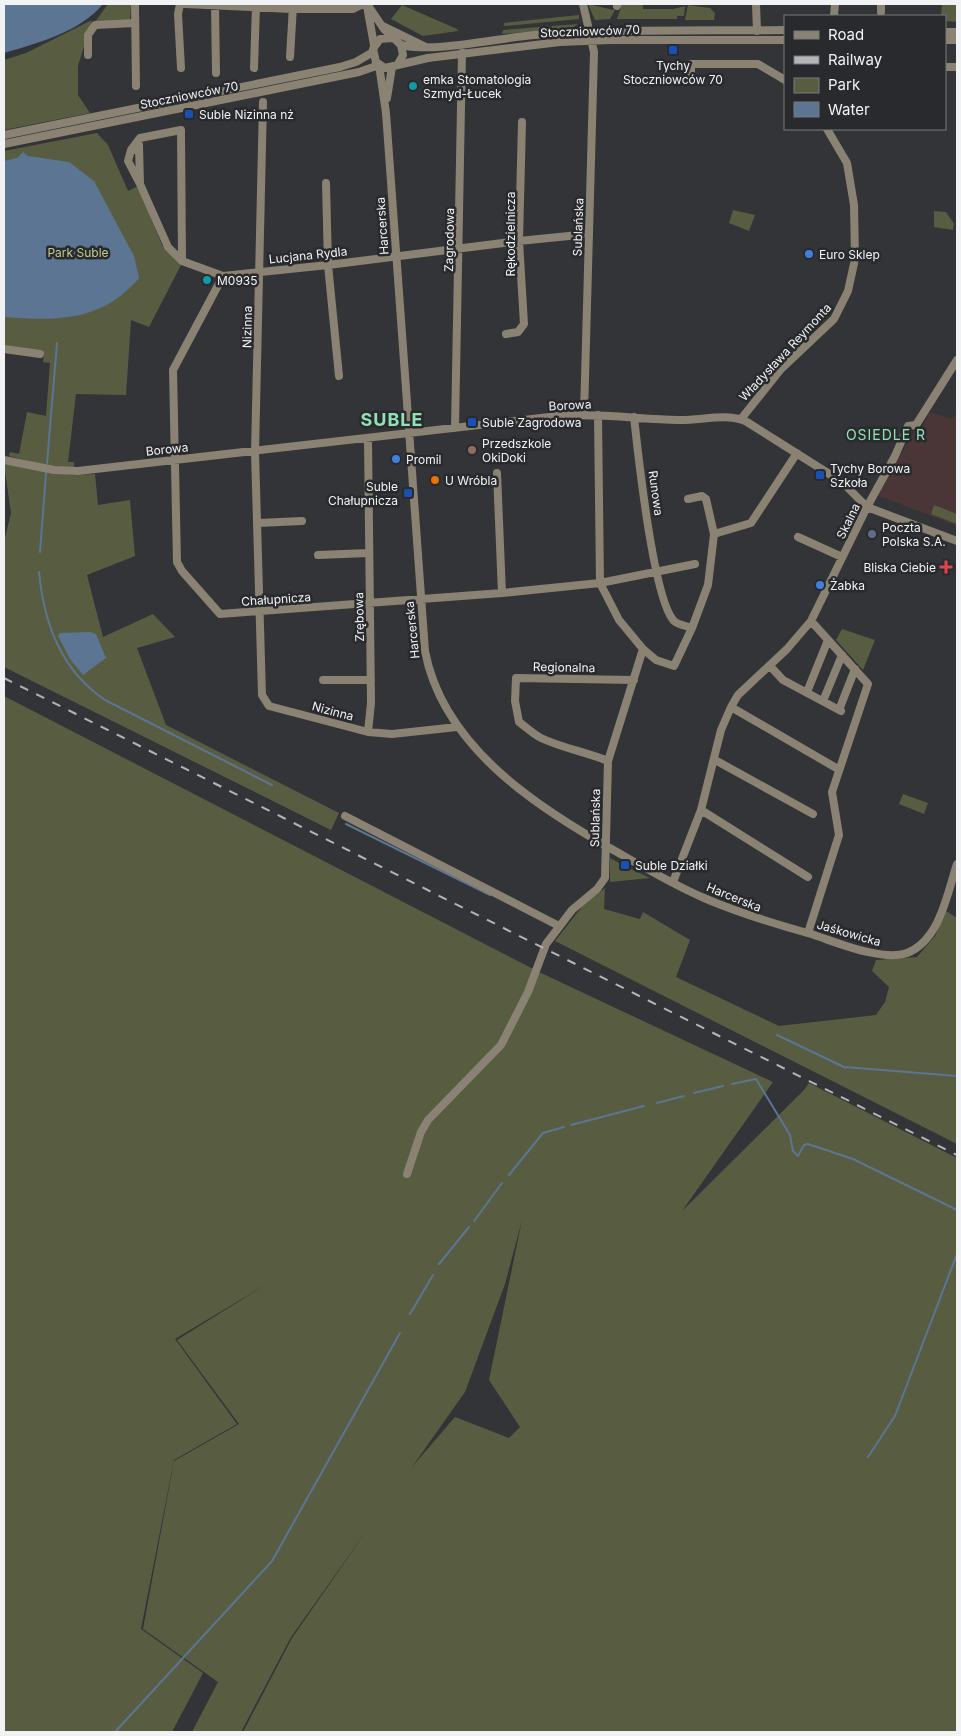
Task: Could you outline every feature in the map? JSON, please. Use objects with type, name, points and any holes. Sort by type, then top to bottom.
[{"type":"street","points":[[135,4],[136,86]]},
{"type":"street","points":[[180,4],[178,14],[181,68]]},
{"type":"street","points":[[185,4],[353,9],[366,4]]},
{"type":"street","points":[[366,4],[392,38],[402,45],[403,55],[395,66],[378,65],[366,4]]},
{"type":"street","name":"Sublańska","points":[[583,4],[594,52],[584,414]]},
{"type":"street","points":[[756,4],[757,31]]},
{"type":"street","points":[[215,6],[216,73]]},
{"type":"street","points":[[254,68],[256,6]]},
{"type":"street","points":[[290,57],[293,6]]},
{"type":"street","points":[[88,54],[88,36],[95,25],[135,23]]},
{"type":"street","points":[[382,24],[427,47]]},
{"type":"street","name":"Stoczniowców 70","points":[[402,45],[414,48],[590,31],[784,30]]},
{"type":"street","points":[[374,49],[380,39],[392,38]]},
{"type":"street","name":"Stoczniowców 70","points":[[395,66],[462,53],[592,40],[784,40]]},
{"type":"street","name":"Stoczniowców 70","points":[[4,134],[340,66],[356,62],[374,49]]},
{"type":"street","name":"Zagrodowa","points":[[455,428],[460,248],[462,53]]},
{"type":"street","points":[[691,75],[691,64],[758,64],[784,79]]},
{"type":"street","name":"Stoczniowców 70","points":[[4,144],[359,72],[378,65]]},
{"type":"street","name":"Harcerska","points":[[378,65],[386,113],[420,600],[428,669],[444,707],[457,727],[512,783],[556,817],[606,846],[703,897],[754,917],[808,933]]},
{"type":"street","name":"Harcerska","points":[[386,113],[388,85],[395,66]]},
{"type":"street","points":[[359,72],[373,74],[382,85]]},
{"type":"street","name":"Nizinna","points":[[263,102],[255,452],[262,691],[269,706],[368,732],[392,734],[457,727]]},
{"type":"street","name":"Rękodzielnicza","points":[[506,334],[518,332],[524,324],[519,240],[522,122]]},
{"type":"street","points":[[175,460],[173,370],[223,276],[182,261],[168,247],[140,184],[129,167],[128,155],[136,141],[145,136],[182,130],[182,261]]},
{"type":"street","name":"Władysława Reymonta","points":[[741,418],[782,369],[834,319],[848,292],[855,259],[854,205],[847,163],[828,130]]},
{"type":"street","points":[[140,184],[140,140],[145,136]]},
{"type":"street","points":[[130,150],[139,150]]},
{"type":"street","points":[[326,183],[328,266],[339,376]]},
{"type":"street","name":"Lucjana Rydla","points":[[223,276],[328,266],[519,240],[589,234]]},
{"type":"street","points":[[4,349],[40,354]]},
{"type":"street","name":"Skalna","points":[[673,882],[701,810],[721,730],[731,707],[738,695],[768,667],[811,621],[867,507],[895,456],[908,426],[916,425],[957,360]]},
{"type":"street","name":"Borowa","points":[[4,460],[66,471],[255,452],[584,414],[679,420],[741,418]]},
{"type":"street","points":[[598,415],[600,583],[620,620],[644,649],[656,660],[674,666],[692,628],[708,584],[714,534],[706,499],[702,496],[688,499]]},
{"type":"street","name":"Runowa","points":[[634,417],[656,571],[668,612],[675,622],[692,628]]},
{"type":"street","points":[[741,418],[842,482],[867,507],[957,541]]},
{"type":"street","name":"Zrębowa","points":[[368,439],[371,680],[368,732]]},
{"type":"street","points":[[714,534],[751,523],[798,453]]},
{"type":"street","name":"Chałupnicza","points":[[175,460],[177,562],[182,571],[220,614],[420,600],[600,583]]},
{"type":"street","points":[[497,474],[502,593]]},
{"type":"street","points":[[258,523],[302,522]]},
{"type":"street","points":[[798,537],[842,557]]},
{"type":"street","points":[[318,555],[369,553]]},
{"type":"street","points":[[600,583],[695,564]]},
{"type":"street","points":[[808,933],[837,846],[839,826],[832,804],[832,792],[838,769],[868,684],[811,621]]},
{"type":"street","points":[[807,692],[828,640]]},
{"type":"street","name":"Sublańska","points":[[407,1174],[421,1132],[428,1120],[500,1045],[528,992],[544,948],[572,910],[603,884],[605,878],[608,760],[644,649]]},
{"type":"street","points":[[823,701],[842,654]]},
{"type":"street","points":[[768,667],[783,680],[840,710],[855,669]]},
{"type":"street","name":"Regionalna","points":[[608,760],[585,751],[555,744],[539,737],[519,722],[514,701],[516,678],[634,680]]},
{"type":"street","points":[[323,680],[371,680]]},
{"type":"street","points":[[731,707],[838,769]]},
{"type":"street","points":[[715,760],[813,814]]},
{"type":"street","points":[[701,810],[808,876]]},
{"type":"street","points":[[345,816],[559,926]]},
{"type":"street","name":"Jaśkowicka","points":[[808,933],[884,955],[905,954],[916,948],[933,931],[956,870]]},
{"type":"shaded area","points":[[930,412],[951,419],[957,413],[957,526],[877,495],[914,432],[921,429]]},
{"type":"green space","points":[[108,4],[131,4],[130,21],[95,22]]},
{"type":"green space","points":[[588,4],[613,10],[618,4],[610,19],[595,20]]},
{"type":"green space","points":[[622,4],[643,4],[643,9],[673,9],[685,6],[684,16],[677,16],[677,19],[617,19]]},
{"type":"green space","points":[[942,4],[957,4],[957,22],[946,21],[946,15],[941,15]]},
{"type":"green space","points":[[402,5],[458,31],[423,36],[391,19]]},
{"type":"green space","points":[[688,5],[710,8],[715,13],[714,20],[685,20]]},
{"type":"green space","points":[[579,15],[579,19],[504,26],[504,23]]},
{"type":"green space","points":[[92,20],[78,66],[78,95],[90,113],[4,130],[4,60],[26,53]]},
{"type":"green space","points":[[578,24],[572,28],[502,34],[503,30]]},
{"type":"green space","name":"Park Suble","points":[[97,133],[108,145],[128,191],[138,186],[162,245],[181,265],[149,327],[131,320],[126,395],[76,394],[68,462],[74,462],[74,468],[49,466],[9,456],[10,452],[19,454],[27,412],[46,416],[50,363],[43,362],[44,353],[4,349],[4,151]]},
{"type":"green space","points":[[733,210],[755,215],[749,231],[729,223]]},
{"type":"green space","points":[[934,211],[946,212],[954,224],[953,230],[934,227]]},
{"type":"green space","points":[[4,464],[74,475],[95,474],[98,505],[130,500],[135,556],[87,575],[103,637],[153,614],[175,637],[137,648],[166,725],[339,813],[331,830],[4,667],[4,542],[11,513]]},
{"type":"green space","points":[[934,505],[957,514],[957,524],[931,514]]},
{"type":"green space","points":[[842,629],[875,640],[863,670],[836,640]]},
{"type":"green space","points":[[4,696],[541,973],[773,1082],[682,1211],[809,1083],[957,1158],[957,1732],[243,1732],[292,1638],[370,1526],[291,1637],[241,1732],[192,1732],[218,1682],[143,1629],[174,1461],[239,1424],[177,1340],[265,1285],[175,1339],[237,1424],[174,1460],[141,1629],[203,1673],[172,1732],[4,1732]],"holes":[[[522,1220],[489,1380],[520,1427],[509,1438],[455,1417],[412,1467],[465,1392],[505,1284]]]},
{"type":"green space","points":[[903,794],[928,803],[924,814],[899,804]]},
{"type":"green space","points":[[610,858],[626,869],[627,867],[650,878],[610,882]]},
{"type":"green space","points":[[605,888],[604,909],[640,919],[643,912],[690,940],[676,977],[779,1026],[876,1015],[885,1002],[889,987],[872,971],[876,960],[917,957],[935,936],[946,911],[957,918],[957,1144],[555,941],[585,903]]},
{"type":"water","points":[[4,4],[103,4],[94,14],[71,29],[4,53]]},
{"type":"water","name":"Park Suble","points":[[23,152],[28,156],[69,162],[94,181],[134,256],[139,278],[110,303],[94,311],[77,316],[42,319],[4,317],[4,161],[17,158]]},
{"type":"water","points":[[91,632],[96,634],[106,658],[83,675],[70,659],[58,636],[60,633]]},
{"type":"waterway","points":[[47,463],[57,343]]},
{"type":"waterway","points":[[40,552],[46,473]]},
{"type":"waterway","points":[[39,572],[45,610],[57,644],[77,675],[90,688],[105,700],[272,785]]},
{"type":"waterway","points":[[346,824],[490,895]]},
{"type":"waterway","points":[[777,1035],[844,1067],[957,1076]]},
{"type":"waterway","points":[[732,1084],[756,1079],[790,1135],[793,1151],[798,1156],[804,1145],[808,1144],[853,1159],[957,1210]]},
{"type":"waterway","points":[[694,1093],[723,1086]]},
{"type":"waterway","points":[[657,1103],[684,1096]]},
{"type":"waterway","points":[[571,1125],[644,1106]]},
{"type":"waterway","points":[[509,1175],[543,1133],[564,1127]]},
{"type":"waterway","points":[[474,1221],[502,1183]]},
{"type":"waterway","points":[[439,1264],[469,1227]]},
{"type":"waterway","points":[[868,1457],[895,1416],[957,1254]]},
{"type":"waterway","points":[[410,1314],[433,1275]]},
{"type":"waterway","points":[[115,1732],[272,1561],[400,1333]]},
{"type":"railway","points":[[4,678],[957,1155]]},
{"type":"place","name":"Tychy Stoczniowców 70","points":[[673,50]]},
{"type":"place","name":"emka Stomatologia Szmyd-Łucek","points":[[413,86]]},
{"type":"place","name":"Suble Nizinna nż","points":[[189,114]]},
{"type":"place","name":"Euro Sklep","points":[[809,254]]},
{"type":"place","name":"M0935","points":[[207,280]]},
{"type":"place","name":"Suble Zagrodowa","points":[[472,422]]},
{"type":"place","name":"Przedszkole OkiDoki","points":[[472,450]]},
{"type":"place","name":"Promil","points":[[396,459]]},
{"type":"place","name":"Tychy Borowa Szkoła","points":[[820,475]]},
{"type":"place","name":"U Wróbla","points":[[435,480]]},
{"type":"place","name":"Suble Chałupnicza","points":[[408,493]]},
{"type":"place","name":"Poczta Polska S.A.","points":[[872,534]]},
{"type":"place","name":"Bliska Ciebie","points":[[946,567]]},
{"type":"place","name":"Żabka","points":[[820,585]]},
{"type":"place","name":"Suble Działki","points":[[625,865]]},
{"type":"district","name":"SUBLE","points":[[392,419]]},
{"type":"district","name":"OSIEDLE R","points":[[886,434]]}]
